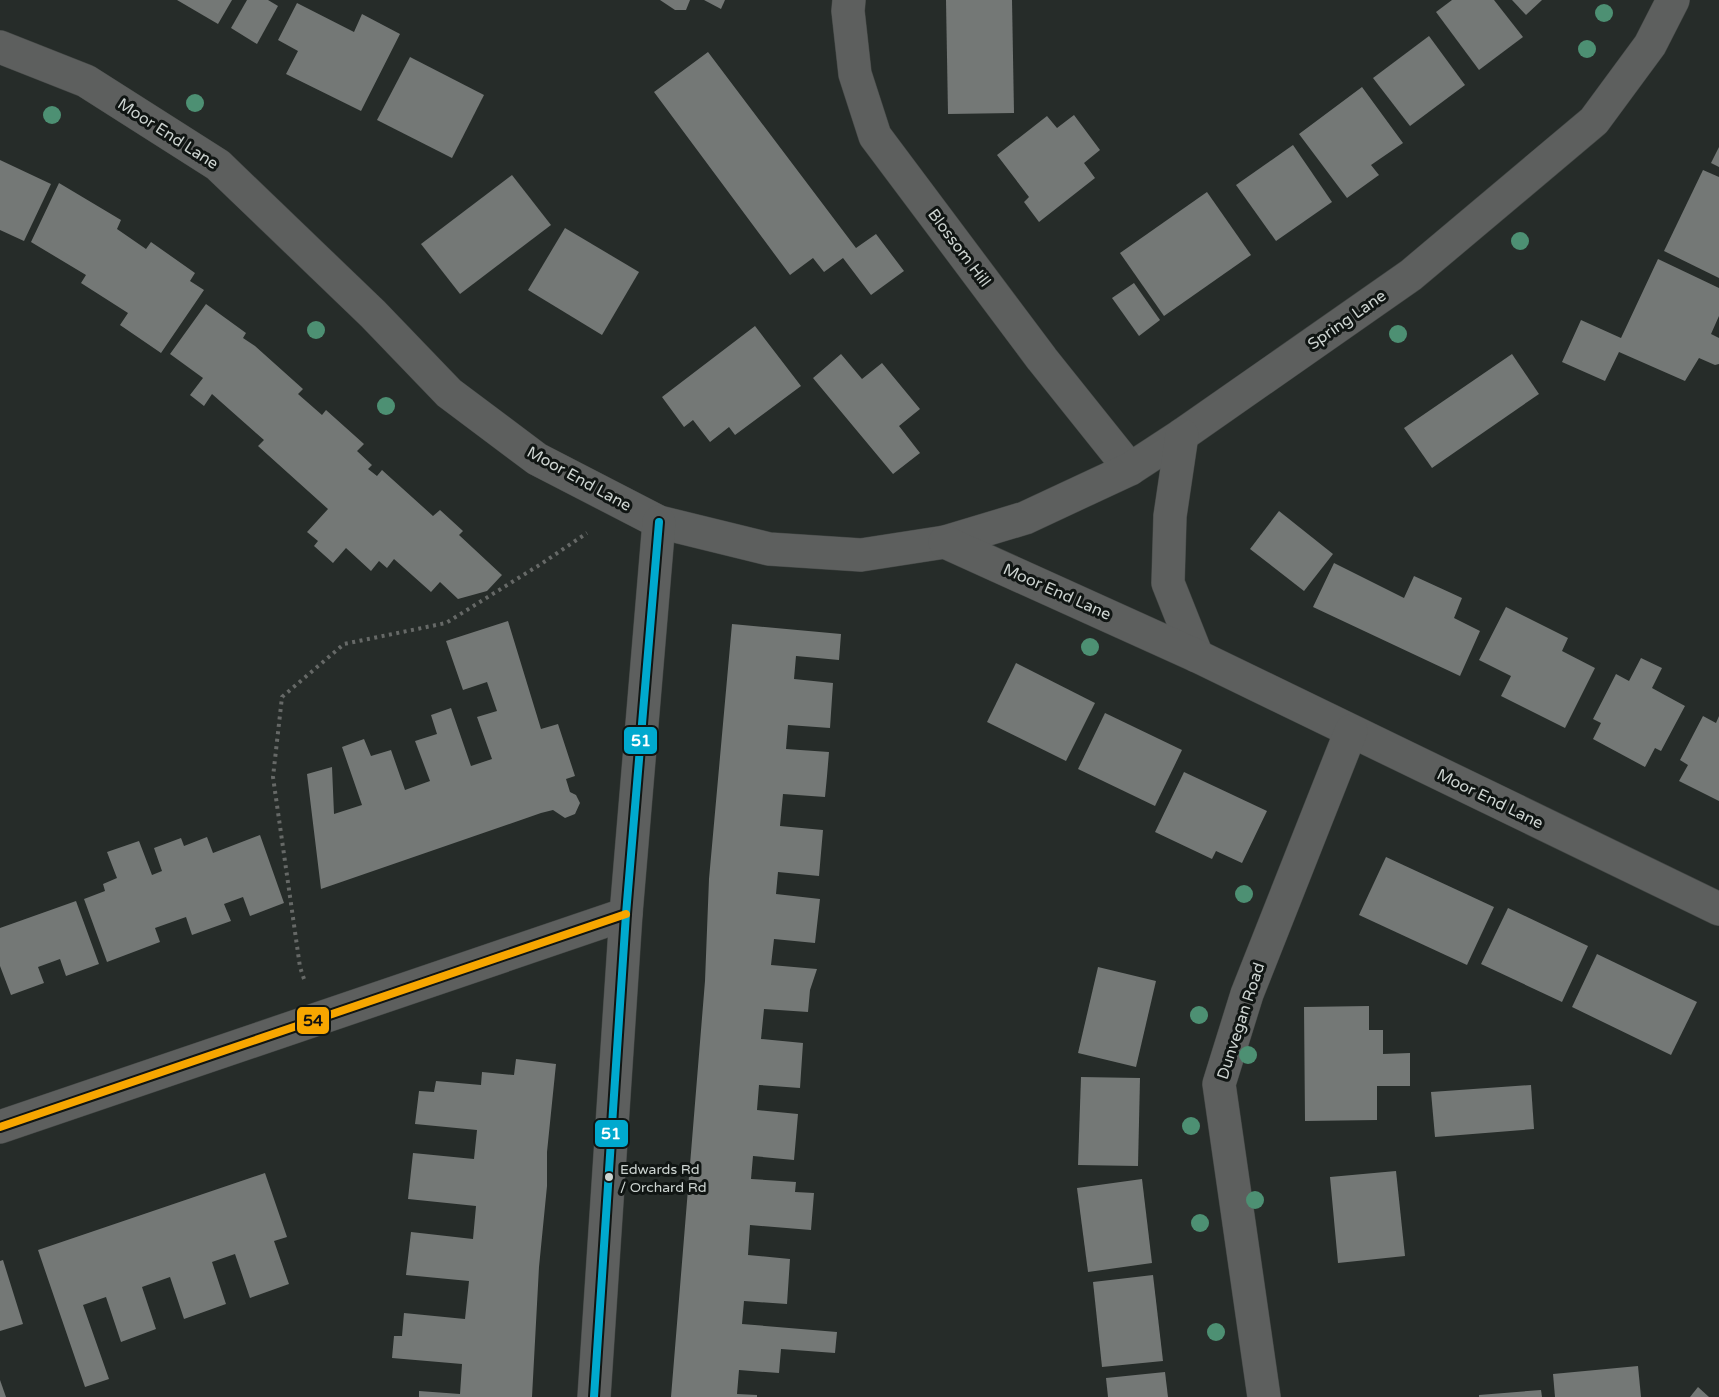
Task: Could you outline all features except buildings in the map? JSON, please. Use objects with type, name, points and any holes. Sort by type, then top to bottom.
[{"type":"street","name":"Blossom Hill","points":[[849,0],[848,11],[855,74],[875,136],[1042,359],[1130,469]]},
{"type":"street","name":"Spring Lane","points":[[945,542],[1025,518],[1130,469],[1411,275],[1594,121],[1650,45],[1673,0]]},
{"type":"street","name":"Moor End Lane","points":[[0,46],[87,81],[218,165],[373,314],[449,393],[537,459],[659,522],[769,549],[861,555],[945,542],[1197,656],[1719,909]]},
{"type":"street","points":[[1182,435],[1170,516],[1168,583],[1197,656]]},
{"type":"street","points":[[594,1397],[626,914],[659,522]]},
{"type":"street","name":"Dunvegan Road","points":[[1264,1397],[1219,1084],[1247,994],[1351,731]]},
{"type":"street","points":[[0,1127],[626,914]]},
{"type":"path","points":[[316,1020],[300,967],[273,777],[282,697],[344,644],[446,622],[541,564],[628,506]]},
{"type":"transit line","name":"51","points":[[594,1397],[626,914],[659,522]]},
{"type":"transit line","name":"54","points":[[0,1127],[626,914]]},
{"type":"place","name":"Edwards Rd / Orchard Rd","points":[[609,1177]]}]
